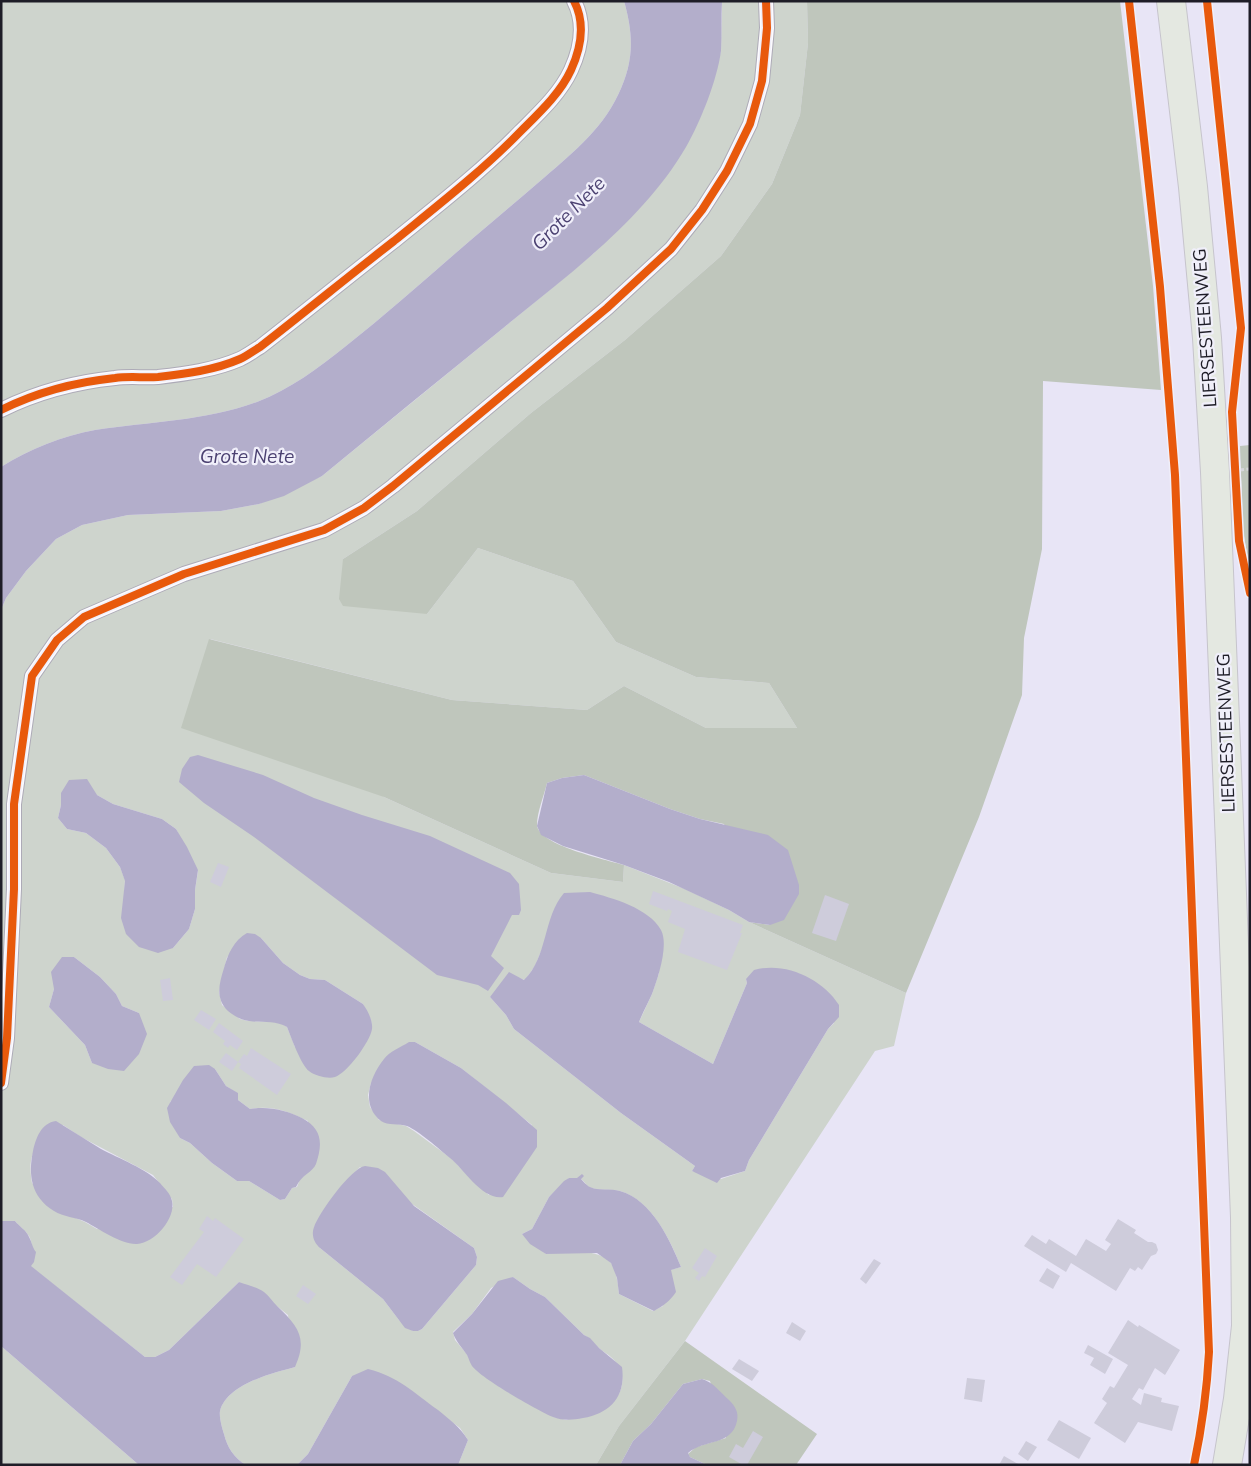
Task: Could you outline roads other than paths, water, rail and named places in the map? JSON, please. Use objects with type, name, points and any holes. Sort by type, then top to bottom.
[{"type":"main road","name":"LIERSESTEENWEG","points":[[1171,1],[1193,188],[1206,338],[1231,471],[1246,1326],[1238,1399],[1227,1465]]},
{"type":"lane","points":[[1,410],[46,391],[78,383],[116,378],[156,377],[220,366],[240,359],[260,347],[447,198],[496,156],[539,112],[557,92],[570,72],[580,48],[582,28],[574,1]]},
{"type":"lane","points":[[1,1082],[7,1038],[13,909],[14,804],[32,676],[57,640],[84,617],[184,574],[324,530],[364,508],[607,308],[671,249],[702,210],[727,171],[750,124],[762,81],[766,1]]},
{"type":"water","name":"Grote Nete","points":[[624,1],[722,1],[721,51],[712,87],[692,137],[670,172],[651,196],[608,241],[561,282],[322,476],[284,496],[259,504],[221,511],[128,515],[82,525],[56,539],[26,571],[6,598],[1,610],[1,467],[35,449],[83,433],[198,417],[257,402],[281,391],[325,362],[378,320],[573,153],[603,120],[618,95],[630,60],[630,26]]},
{"type":"water","points":[[198,755],[263,775],[314,798],[362,815],[430,836],[510,873],[519,884],[521,910],[519,915],[512,915],[491,956],[504,968],[488,991],[478,985],[437,975],[254,837],[204,803],[179,782],[182,769],[190,757]]},
{"type":"water","points":[[584,775],[700,819],[768,835],[788,850],[799,885],[799,894],[784,920],[770,925],[749,922],[729,910],[669,882],[624,865],[563,846],[541,835],[537,826],[547,783],[562,778]]},
{"type":"water","points":[[87,779],[97,795],[113,804],[162,819],[176,829],[187,847],[198,870],[195,909],[189,929],[173,948],[158,953],[139,947],[126,934],[121,918],[125,881],[120,867],[106,848],[86,833],[67,829],[58,818],[61,793],[69,780]]},
{"type":"water","points":[[590,892],[619,901],[639,910],[655,922],[661,930],[664,944],[660,971],[639,1022],[713,1064],[747,983],[746,979],[754,970],[778,968],[802,974],[823,987],[839,1005],[839,1017],[828,1029],[749,1160],[745,1171],[721,1178],[717,1183],[692,1171],[695,1166],[621,1113],[514,1029],[506,1015],[490,997],[509,972],[524,980],[532,971],[542,949],[552,913],[564,893]]},
{"type":"water","points":[[247,933],[255,934],[261,938],[283,963],[300,975],[310,979],[325,980],[363,1004],[370,1016],[372,1029],[367,1041],[346,1070],[332,1078],[309,1071],[300,1057],[287,1027],[273,1023],[243,1020],[233,1015],[224,1006],[219,991],[226,963],[235,943]]},
{"type":"water","points":[[62,957],[74,957],[100,977],[116,994],[122,1006],[139,1013],[147,1034],[139,1054],[124,1071],[108,1069],[92,1063],[85,1045],[49,1007],[54,989],[51,972]]},
{"type":"water","points":[[409,1042],[415,1042],[461,1068],[537,1130],[537,1147],[503,1197],[495,1197],[481,1189],[456,1163],[417,1132],[407,1126],[384,1123],[375,1114],[369,1099],[371,1082],[386,1056]]},
{"type":"water","points":[[209,1065],[215,1069],[226,1086],[238,1093],[238,1100],[250,1109],[270,1108],[289,1113],[309,1122],[317,1132],[320,1150],[316,1164],[296,1187],[292,1188],[285,1199],[280,1200],[249,1181],[237,1181],[212,1163],[190,1143],[180,1138],[170,1122],[167,1108],[183,1080],[194,1066]]},
{"type":"water","points":[[56,1121],[101,1149],[140,1168],[160,1183],[170,1196],[172,1208],[167,1222],[157,1234],[144,1243],[131,1244],[111,1236],[86,1222],[58,1213],[40,1199],[31,1177],[33,1151],[43,1128]]},
{"type":"water","points":[[365,1166],[378,1168],[385,1172],[414,1206],[474,1248],[477,1257],[476,1265],[422,1329],[418,1331],[405,1328],[383,1299],[320,1248],[314,1239],[314,1227],[329,1202],[352,1174]]},
{"type":"water","points":[[582,1174],[584,1176],[581,1179],[593,1188],[620,1191],[641,1203],[665,1233],[681,1267],[671,1270],[676,1292],[666,1303],[654,1311],[619,1294],[617,1278],[611,1263],[597,1253],[546,1254],[530,1244],[522,1234],[532,1229],[549,1197],[564,1181],[569,1178],[577,1178]]},
{"type":"water","points":[[2,1221],[15,1221],[28,1235],[36,1252],[31,1266],[145,1357],[155,1357],[169,1350],[239,1282],[268,1295],[295,1326],[301,1340],[301,1348],[295,1367],[252,1381],[241,1387],[224,1402],[220,1413],[225,1439],[235,1456],[246,1465],[139,1465],[1,1346]]},
{"type":"water","points":[[513,1277],[545,1297],[584,1335],[590,1338],[622,1367],[622,1386],[619,1395],[609,1407],[593,1416],[583,1418],[568,1420],[553,1417],[510,1394],[472,1366],[453,1333],[472,1314],[498,1281]]},
{"type":"water","points":[[368,1369],[388,1376],[405,1386],[458,1427],[468,1440],[458,1465],[297,1465],[308,1454],[352,1376]]},
{"type":"water","points":[[702,1379],[713,1385],[729,1400],[737,1412],[737,1421],[729,1435],[688,1453],[690,1457],[707,1465],[620,1465],[633,1441],[651,1424],[683,1384]]}]
